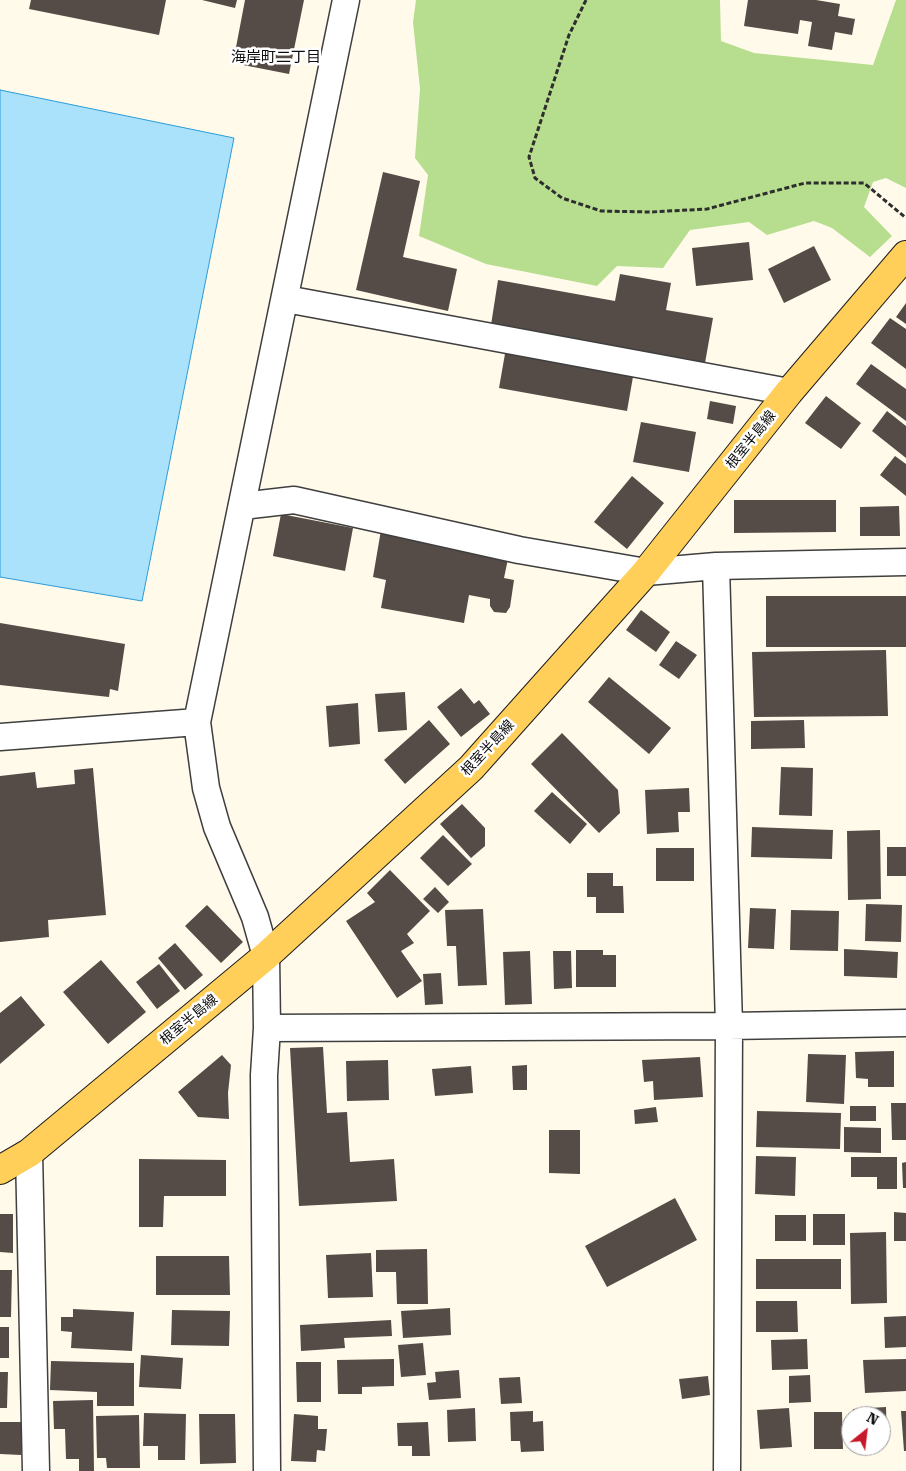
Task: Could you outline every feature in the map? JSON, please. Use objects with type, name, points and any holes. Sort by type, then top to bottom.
[{"type":"main road","name":"根室半島線","points":[[0,1170],[29,1153],[266,956],[471,768],[646,572],[789,392],[906,255]]},
{"type":"street","points":[[267,1471],[264,1085],[267,1028],[266,956],[255,917],[217,827],[206,788],[197,722],[286,299],[346,0]]},
{"type":"street","points":[[286,299],[789,392]]},
{"type":"street","points":[[242,506],[294,500],[519,550],[646,572],[716,566],[906,562]]},
{"type":"street","points":[[716,566],[729,1026],[727,1471]]},
{"type":"street","points":[[0,737],[197,722]]},
{"type":"street","points":[[267,1028],[729,1026],[906,1023]]},
{"type":"street","points":[[29,1153],[36,1471]]},
{"type":"path","points":[[586,0],[569,35],[529,157],[535,178],[562,198],[601,211],[650,212],[707,208],[805,183],[864,183],[906,218]]},
{"type":"green space","points":[[416,0],[720,0],[721,41],[754,53],[873,65],[896,0],[906,0],[906,188],[886,178],[873,182],[864,207],[892,236],[870,257],[832,228],[814,221],[767,235],[749,222],[690,230],[663,268],[617,266],[597,286],[486,264],[419,236],[428,175],[415,158],[420,89],[413,22]]},
{"type":"water","points":[[0,90],[234,138],[142,601],[0,577]]},
{"type":"building","points":[[31,0],[166,0],[159,35],[29,9]]},
{"type":"building","points":[[202,0],[237,0],[235,8]]},
{"type":"building","points":[[245,0],[304,0],[289,74],[233,63]]},
{"type":"building","points":[[748,0],[816,0],[840,4],[838,16],[855,19],[852,35],[835,32],[832,50],[808,46],[812,22],[800,20],[798,34],[744,26]]},
{"type":"building","points":[[383,172],[420,181],[403,257],[457,269],[448,311],[356,290]]},
{"type":"building","points":[[749,242],[753,280],[696,286],[692,248]]},
{"type":"building","points":[[814,246],[831,280],[784,303],[768,269]]},
{"type":"building","points":[[620,274],[671,283],[666,310],[713,318],[705,363],[491,325],[498,280],[615,301]]},
{"type":"building","points":[[906,303],[906,324],[896,317]]},
{"type":"building","points":[[890,318],[906,329],[906,369],[871,343]]},
{"type":"building","points":[[506,348],[634,371],[627,411],[499,388]]},
{"type":"building","points":[[871,364],[906,389],[906,421],[856,384]]},
{"type":"building","points":[[826,396],[861,423],[841,449],[805,423]]},
{"type":"building","points":[[710,401],[736,406],[733,424],[707,419]]},
{"type":"building","points":[[887,411],[906,426],[906,458],[872,431]]},
{"type":"building","points":[[641,422],[696,432],[689,472],[633,462]]},
{"type":"building","points":[[895,456],[906,464],[906,496],[880,475]]},
{"type":"building","points":[[632,476],[664,503],[627,549],[594,522]]},
{"type":"building","points":[[734,500],[836,500],[836,532],[734,533]]},
{"type":"building","points":[[899,506],[900,536],[860,536],[860,507]]},
{"type":"building","points":[[281,514],[353,528],[345,571],[273,556]]},
{"type":"building","points":[[381,530],[509,554],[504,578],[514,580],[510,607],[506,613],[494,612],[490,606],[490,599],[469,595],[464,623],[381,608],[386,580],[373,577]]},
{"type":"building","points":[[766,596],[906,596],[906,647],[766,647]]},
{"type":"building","points":[[641,610],[670,632],[656,652],[626,630]]},
{"type":"building","points":[[0,623],[125,644],[118,691],[110,689],[109,697],[0,685]]},
{"type":"building","points":[[676,641],[697,655],[679,679],[659,665]]},
{"type":"building","points":[[886,650],[888,716],[754,717],[752,652]]},
{"type":"building","points":[[609,677],[671,728],[649,754],[588,702]]},
{"type":"building","points":[[461,688],[474,704],[479,700],[490,714],[461,737],[437,707]]},
{"type":"building","points":[[405,692],[407,730],[378,732],[375,694]]},
{"type":"building","points":[[358,703],[360,744],[329,747],[326,706]]},
{"type":"building","points":[[429,720],[450,744],[405,784],[384,760]]},
{"type":"building","points":[[804,720],[805,748],[751,749],[751,721]]},
{"type":"building","points":[[562,733],[618,790],[620,813],[599,833],[531,764]]},
{"type":"building","points":[[781,767],[813,768],[812,816],[779,815]]},
{"type":"building","points":[[93,768],[106,915],[48,920],[49,937],[0,942],[0,776],[35,772],[37,788],[75,784],[74,770]]},
{"type":"building","points":[[689,788],[690,812],[678,812],[679,832],[647,834],[645,790]]},
{"type":"building","points":[[552,792],[587,824],[570,844],[534,811]]},
{"type":"building","points":[[462,804],[485,828],[485,846],[471,858],[440,824]]},
{"type":"building","points":[[752,827],[833,830],[832,859],[751,857]]},
{"type":"building","points":[[880,830],[881,899],[848,900],[847,831]]},
{"type":"building","points":[[443,835],[472,864],[448,886],[420,858]]},
{"type":"building","points":[[887,847],[906,847],[906,876],[887,876]]},
{"type":"building","points":[[656,848],[694,848],[694,881],[656,881]]},
{"type":"building","points":[[390,870],[430,911],[407,934],[414,943],[401,951],[422,981],[397,998],[346,921],[375,902],[367,893]]},
{"type":"building","points":[[587,873],[613,873],[613,886],[623,886],[624,913],[596,913],[596,897],[587,897]]},
{"type":"building","points":[[435,887],[449,902],[438,913],[423,899]]},
{"type":"building","points":[[866,904],[902,905],[901,942],[865,941]]},
{"type":"building","points":[[207,905],[243,942],[221,963],[185,926]]},
{"type":"building","points":[[750,908],[776,909],[774,949],[748,948]]},
{"type":"building","points":[[483,909],[487,985],[458,986],[456,946],[447,946],[445,910]]},
{"type":"building","points":[[791,910],[839,911],[838,951],[790,950]]},
{"type":"building","points":[[175,943],[203,975],[185,990],[158,958]]},
{"type":"building","points":[[844,949],[898,952],[897,978],[844,976]]},
{"type":"building","points":[[576,950],[603,950],[603,955],[616,955],[616,987],[576,987]]},
{"type":"building","points":[[530,951],[532,1004],[505,1005],[503,952]]},
{"type":"building","points":[[553,951],[571,951],[572,988],[554,989]]},
{"type":"building","points":[[101,960],[146,1012],[108,1044],[63,992]]},
{"type":"building","points":[[159,964],[180,991],[157,1009],[136,982]]},
{"type":"building","points":[[441,973],[443,1004],[425,1005],[423,974]]},
{"type":"building","points":[[21,996],[45,1025],[0,1064],[0,1013]]},
{"type":"building","points":[[323,1047],[327,1113],[347,1112],[350,1162],[394,1159],[397,1201],[299,1206],[290,1048]]},
{"type":"building","points":[[894,1051],[894,1087],[868,1087],[868,1079],[856,1078],[855,1052]]},
{"type":"building","points":[[808,1054],[846,1055],[844,1104],[806,1102]]},
{"type":"building","points":[[222,1055],[231,1065],[228,1093],[229,1119],[198,1117],[178,1092]]},
{"type":"building","points":[[700,1057],[703,1097],[654,1100],[653,1081],[644,1082],[642,1060]]},
{"type":"building","points":[[388,1060],[389,1100],[347,1101],[346,1061]]},
{"type":"building","points":[[527,1065],[527,1090],[513,1090],[512,1066]]},
{"type":"building","points":[[471,1066],[473,1093],[435,1096],[432,1069]]},
{"type":"building","points":[[891,1103],[906,1103],[906,1140],[892,1140]]},
{"type":"building","points":[[850,1106],[876,1106],[876,1121],[850,1121]]},
{"type":"building","points":[[656,1107],[658,1122],[635,1124],[634,1110]]},
{"type":"building","points":[[757,1111],[841,1113],[840,1149],[756,1147]]},
{"type":"building","points":[[844,1127],[881,1128],[881,1153],[844,1152]]},
{"type":"building","points":[[549,1130],[580,1130],[580,1174],[549,1173]]},
{"type":"building","points":[[756,1156],[796,1157],[795,1196],[755,1194]]},
{"type":"building","points":[[851,1157],[897,1157],[897,1189],[877,1189],[877,1177],[851,1177]]},
{"type":"building","points":[[139,1159],[226,1160],[226,1196],[164,1196],[163,1227],[139,1227]]},
{"type":"building","points":[[906,1162],[906,1188],[903,1188],[902,1163]]},
{"type":"building","points":[[675,1198],[697,1240],[607,1287],[585,1246]]},
{"type":"building","points":[[894,1212],[906,1213],[906,1241],[894,1241]]},
{"type":"building","points":[[0,1214],[13,1214],[13,1253],[0,1252]]},
{"type":"building","points":[[813,1214],[845,1214],[845,1245],[813,1245]]},
{"type":"building","points":[[775,1215],[806,1215],[806,1241],[775,1241]]},
{"type":"building","points":[[886,1232],[887,1303],[851,1304],[850,1233]]},
{"type":"building","points":[[427,1249],[428,1304],[397,1304],[396,1272],[376,1272],[376,1250]]},
{"type":"building","points":[[371,1253],[373,1297],[328,1298],[326,1255]]},
{"type":"building","points":[[156,1256],[229,1256],[230,1295],[156,1295]]},
{"type":"building","points":[[756,1259],[841,1259],[841,1289],[756,1289]]},
{"type":"building","points":[[0,1270],[12,1270],[11,1317],[0,1317]]},
{"type":"building","points":[[756,1301],[797,1301],[798,1332],[756,1332]]},
{"type":"building","points":[[450,1308],[451,1335],[403,1338],[401,1311]]},
{"type":"building","points":[[73,1309],[134,1312],[132,1351],[71,1348],[72,1332],[61,1331],[61,1317],[73,1317]]},
{"type":"building","points":[[172,1310],[230,1311],[229,1346],[171,1345]]},
{"type":"building","points":[[906,1316],[906,1347],[885,1348],[884,1317]]},
{"type":"building","points":[[391,1320],[392,1336],[344,1338],[345,1348],[301,1351],[300,1325]]},
{"type":"building","points":[[0,1327],[9,1327],[9,1358],[0,1358]]},
{"type":"building","points":[[807,1339],[808,1369],[772,1370],[771,1340]]},
{"type":"building","points":[[423,1343],[426,1375],[401,1377],[398,1345]]},
{"type":"building","points":[[141,1355],[183,1358],[181,1389],[139,1387]]},
{"type":"building","points":[[394,1359],[394,1386],[362,1387],[362,1394],[338,1394],[337,1360]]},
{"type":"building","points":[[906,1359],[906,1391],[865,1393],[863,1360]]},
{"type":"building","points":[[51,1361],[134,1363],[134,1406],[97,1406],[97,1392],[50,1390]]},
{"type":"building","points":[[296,1362],[321,1362],[321,1402],[297,1402]]},
{"type":"building","points":[[459,1370],[461,1398],[429,1400],[427,1383],[436,1382],[435,1372]]},
{"type":"building","points":[[0,1372],[8,1372],[7,1408],[0,1408]]},
{"type":"building","points":[[810,1375],[811,1402],[789,1403],[789,1376]]},
{"type":"building","points":[[708,1376],[710,1395],[682,1399],[679,1379]]},
{"type":"building","points":[[520,1377],[522,1403],[501,1404],[499,1378]]},
{"type":"building","points":[[93,1400],[94,1471],[79,1471],[79,1459],[66,1459],[65,1429],[54,1429],[53,1401]]},
{"type":"building","points":[[475,1408],[476,1441],[448,1442],[447,1410]]},
{"type":"building","points":[[789,1408],[792,1447],[760,1449],[757,1410]]},
{"type":"building","points":[[533,1411],[533,1422],[543,1421],[544,1451],[521,1452],[520,1441],[511,1441],[510,1412]]},
{"type":"building","points":[[901,1411],[906,1411],[906,1451],[904,1451]]},
{"type":"building","points":[[814,1412],[841,1412],[841,1449],[814,1449]]},
{"type":"building","points":[[144,1413],[186,1414],[185,1460],[158,1460],[158,1446],[143,1446]]},
{"type":"building","points":[[199,1414],[235,1414],[236,1463],[200,1464]]},
{"type":"building","points":[[294,1414],[318,1416],[318,1429],[327,1429],[325,1451],[317,1450],[316,1462],[291,1461]]},
{"type":"building","points":[[139,1415],[140,1468],[107,1468],[106,1458],[97,1458],[96,1416]]},
{"type":"building","points":[[0,1422],[22,1422],[21,1455],[0,1454]]},
{"type":"building","points":[[428,1422],[430,1456],[412,1456],[412,1446],[398,1446],[397,1423]]},
{"type":"district","name":"海岸町二丁目","points":[[276,58]]}]
